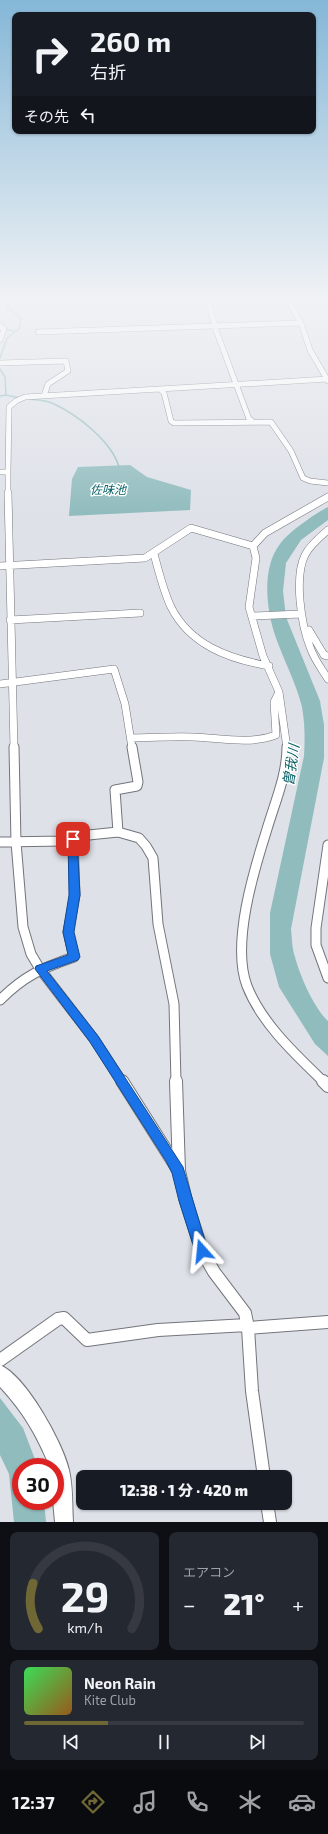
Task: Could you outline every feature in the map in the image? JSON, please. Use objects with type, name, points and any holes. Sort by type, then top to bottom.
[{"type":"street","points":[[44,396],[48,384],[68,371]]},
{"type":"street","points":[[232,371],[238,386],[248,419],[251,420]]},
{"type":"street","points":[[178,1171],[141,1110],[94,1039],[40,969],[31,954],[23,927],[16,842],[10,620],[8,472],[9,408],[14,401],[44,396],[327,380],[322,371]]},
{"type":"street","points":[[160,390],[164,393],[171,421],[174,423],[251,420],[271,422],[274,424],[291,452],[302,478],[310,481],[328,483]]},
{"type":"street","points":[[0,472],[8,472]]},
{"type":"street","points":[[252,546],[265,533],[328,497]]},
{"type":"street","points":[[0,566],[145,558],[154,554],[191,528],[252,546]]},
{"type":"street","points":[[328,530],[311,546],[304,559],[301,578],[299,614],[324,655],[328,656]]},
{"type":"street","points":[[252,546],[256,558],[249,607],[254,616],[263,656],[269,666],[279,692],[287,742],[287,762],[252,884],[242,938],[241,962],[246,984],[254,1000],[292,1050],[328,1086]]},
{"type":"street","points":[[154,554],[171,608],[191,635],[215,650],[246,663],[269,666]]},
{"type":"street","points":[[10,620],[140,613]]},
{"type":"street","points":[[254,616],[299,614]]},
{"type":"street","points":[[304,623],[313,654],[328,679]]},
{"type":"street","points":[[0,684],[114,669],[125,704],[132,738],[137,786],[115,790],[118,832]]},
{"type":"street","points":[[132,738],[194,736],[227,741],[268,738],[276,735],[274,702],[279,692]]},
{"type":"street","points":[[0,842],[64,841],[79,836],[118,832],[139,838],[153,858],[158,924],[174,1004],[178,1171],[202,1251],[214,1272],[245,1313],[248,1327],[252,1392],[263,1470]]},
{"type":"street","points":[[0,1000],[14,986],[40,969],[74,957],[68,932],[75,895],[73,839]]},
{"type":"street","points":[[328,845],[316,928],[316,945],[328,978]]},
{"type":"street","points":[[0,1360],[58,1319],[64,1318],[87,1340],[158,1330],[248,1327],[328,1322]]},
{"type":"street","points":[[0,1374],[25,1401],[44,1431],[60,1470],[64,1522]]},
{"type":"street","points":[[268,1510],[270,1522]]},
{"type":"water","name":"佐味池","points":[[130,465],[147,477],[191,490],[190,510],[69,516],[72,479],[78,467]]},
{"type":"water","points":[[328,507],[328,520],[301,540],[286,563],[283,591],[286,617],[320,701],[324,725],[324,758],[291,929],[293,951],[300,973],[313,1000],[328,1021],[328,1056],[315,1044],[279,987],[270,954],[270,913],[304,756],[305,738],[302,707],[271,622],[267,587],[270,564],[274,553],[280,544],[289,534]]},
{"type":"water","points":[[0,1398],[23,1428],[35,1458],[12,1458],[12,1503],[9,1474],[0,1455]]},
{"type":"water","points":[[13,1510],[45,1510],[46,1522],[14,1522]]},
{"type":"waterway","points":[[1,371],[5,377],[6,395]]},
{"type":"waterway","points":[[0,396],[6,395]]},
{"type":"waterway","points":[[6,395],[20,398]]},
{"type":"waterway","points":[[27,399],[51,403],[83,422],[102,439],[109,448],[119,467]]},
{"type":"route","points":[[73,839],[75,895],[68,932],[74,957],[40,969],[94,1039],[171,1158],[178,1171],[183,1186],[186,1201],[202,1251]]},
{"type":"water label","name":"曽我川","points":[[291,765]]}]
